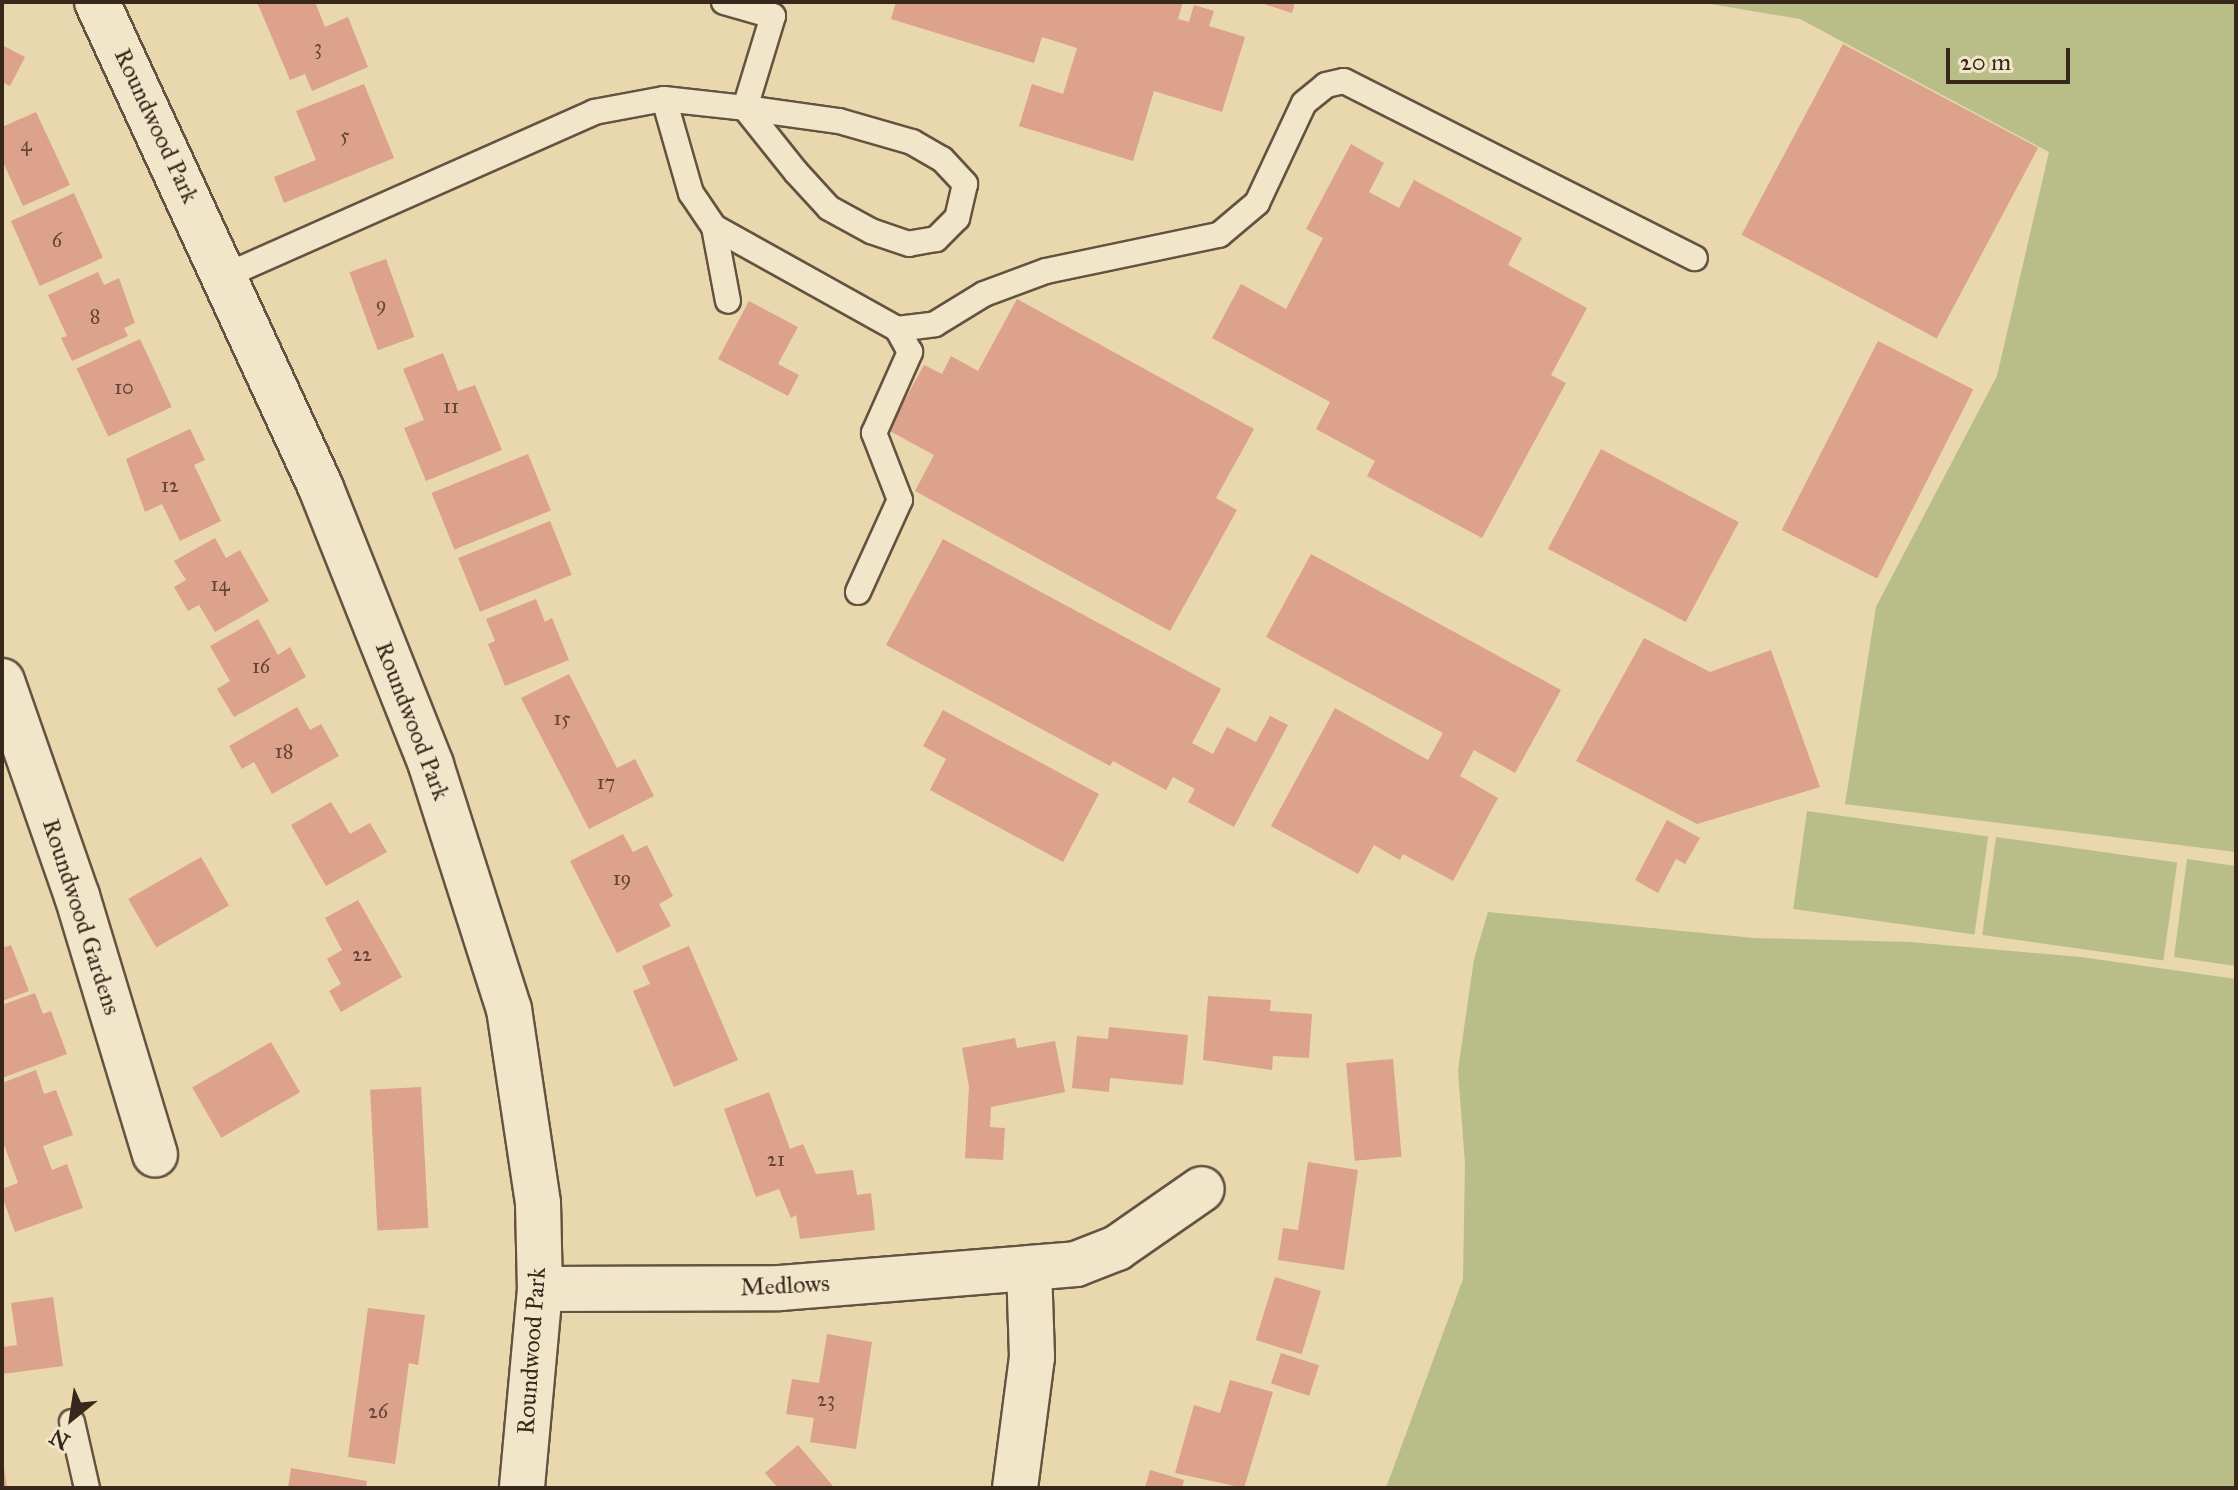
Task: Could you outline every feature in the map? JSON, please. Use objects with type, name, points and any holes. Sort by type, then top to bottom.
[{"type":"street","name":"Roundwood Park","points":[[97,2],[227,275],[321,488],[431,765],[509,1009],[538,1203],[540,1289],[522,1488]]},
{"type":"street","name":"Roundwood Gardens","points":[[2,681],[77,896],[155,1155]]},
{"type":"street","name":"Medlows","points":[[540,1289],[780,1288],[1076,1264],[1117,1248],[1202,1189]]},
{"type":"street","points":[[1015,1488],[1032,1357],[1029,1268]]},
{"type":"lane","points":[[724,2],[773,16],[745,108]]},
{"type":"lane","points":[[897,329],[935,324],[984,294],[1046,271],[1219,235],[1257,203],[1304,103],[1326,85],[1344,81],[1695,258]]},
{"type":"lane","points":[[664,99],[691,193],[714,227],[728,301]]},
{"type":"lane","points":[[227,275],[594,112],[664,99],[745,108],[839,121],[912,142],[942,159],[965,184],[957,218],[936,239],[909,244],[871,231],[829,208],[745,108]]},
{"type":"lane","points":[[714,227],[897,329],[910,352],[874,433],[900,500],[858,592]]},
{"type":"lane","points":[[72,1422],[87,1488]]},
{"type":"green space","points":[[1699,2],[2236,2],[2236,852],[1845,804],[1876,607],[1997,376],[2049,152],[1800,19]]},
{"type":"green space","points":[[1807,811],[1988,836],[1974,935],[1793,909]]},
{"type":"green space","points":[[1996,837],[2177,862],[2163,961],[1982,935]]},
{"type":"green space","points":[[2187,859],[2236,866],[2236,966],[2174,957]]},
{"type":"green space","points":[[1488,912],[1754,938],[1910,942],[2081,957],[2236,979],[2236,1488],[1386,1488],[1463,1279],[1465,1164],[1458,1070],[1474,959]]},
{"type":"building","points":[[257,2],[315,2],[325,27],[348,17],[368,67],[312,91],[305,74],[290,80]]},
{"type":"building","points":[[896,2],[1183,2],[1178,19],[1189,22],[1194,5],[1214,11],[1209,26],[1245,37],[1222,112],[1154,91],[1133,161],[1019,126],[1032,84],[1063,94],[1077,48],[1042,37],[1034,63],[891,19]]},
{"type":"building","points":[[1258,2],[1295,2],[1292,13]]},
{"type":"building","points":[[1843,44],[2038,148],[1937,338],[1742,235]]},
{"type":"building","points":[[2,45],[25,57],[10,86],[2,82]]},
{"type":"building","points":[[364,84],[394,158],[284,203],[274,177],[316,160],[296,111]]},
{"type":"building","points":[[36,112],[70,185],[23,206],[2,160],[2,127]]},
{"type":"building","points":[[1351,144],[1384,163],[1369,192],[1399,208],[1414,180],[1522,238],[1508,265],[1587,308],[1551,375],[1566,383],[1482,538],[1367,476],[1375,461],[1316,429],[1330,402],[1212,338],[1241,284],[1286,309],[1323,238],[1306,229]]},
{"type":"building","points":[[74,193],[103,258],[40,286],[11,221]]},
{"type":"building","points":[[386,259],[414,337],[378,350],[349,272]]},
{"type":"building","points":[[98,272],[104,285],[119,278],[135,323],[124,328],[128,336],[72,361],[61,338],[67,336],[48,295]]},
{"type":"building","points":[[1017,299],[1254,429],[1216,498],[1237,510],[1170,631],[915,491],[934,455],[888,430],[924,365],[942,374],[951,356],[978,371]]},
{"type":"building","points":[[749,301],[798,327],[778,364],[799,375],[788,396],[718,359]]},
{"type":"building","points":[[140,339],[172,407],[108,437],[77,369]]},
{"type":"building","points":[[1878,341],[1973,390],[1877,578],[1782,530]]},
{"type":"building","points":[[443,353],[458,391],[475,385],[502,450],[426,481],[404,428],[424,420],[403,369]]},
{"type":"building","points":[[190,429],[205,460],[194,465],[221,521],[180,541],[162,504],[145,512],[126,459]]},
{"type":"building","points":[[1601,449],[1739,522],[1686,622],[1548,549]]},
{"type":"building","points":[[528,454],[551,511],[454,550],[432,493]]},
{"type":"building","points":[[550,521],[572,575],[480,612],[458,558]]},
{"type":"building","points":[[215,538],[226,558],[240,550],[269,601],[215,632],[199,605],[188,611],[174,587],[186,580],[174,561]]},
{"type":"building","points":[[943,539],[1221,689],[1192,743],[1213,754],[1227,727],[1256,742],[1270,716],[1288,725],[1234,827],[1188,802],[1195,789],[1173,777],[1166,790],[1113,761],[1110,766],[886,645]]},
{"type":"building","points":[[1311,554],[1561,690],[1515,773],[1474,750],[1460,776],[1498,798],[1453,881],[1403,854],[1400,860],[1374,845],[1358,874],[1271,826],[1335,708],[1428,760],[1443,733],[1266,637]]},
{"type":"building","points":[[536,599],[545,622],[552,618],[569,660],[505,686],[488,644],[495,641],[486,619]]},
{"type":"building","points":[[258,619],[278,655],[290,647],[306,677],[234,717],[217,689],[230,681],[210,646]]},
{"type":"building","points":[[1644,638],[1710,672],[1771,650],[1820,787],[1697,824],[1576,761]]},
{"type":"building","points":[[569,674],[617,768],[635,759],[654,796],[589,829],[521,698]]},
{"type":"building","points":[[297,707],[310,730],[321,724],[339,756],[272,794],[254,762],[242,769],[229,746]]},
{"type":"building","points":[[943,710],[1099,794],[1063,862],[930,790],[946,759],[923,746]]},
{"type":"building","points":[[331,802],[350,834],[370,823],[387,852],[326,886],[291,825]]},
{"type":"building","points":[[1667,820],[1700,838],[1685,864],[1676,859],[1658,893],[1635,880]]},
{"type":"building","points":[[623,834],[633,852],[647,845],[673,896],[659,904],[671,926],[617,953],[570,861]]},
{"type":"building","points":[[201,857],[229,905],[156,947],[128,899]]},
{"type":"building","points":[[358,900],[402,977],[341,1012],[329,991],[341,984],[327,959],[342,950],[325,918]]},
{"type":"building","points":[[11,945],[29,991],[2,1001],[2,948]]},
{"type":"building","points":[[689,946],[738,1060],[674,1087],[633,991],[650,984],[642,966]]},
{"type":"building","points":[[35,993],[43,1014],[51,1011],[67,1054],[2,1078],[2,1005]]},
{"type":"building","points":[[1208,996],[1271,1000],[1270,1011],[1312,1014],[1309,1058],[1273,1056],[1272,1070],[1203,1060]]},
{"type":"building","points":[[1109,1027],[1188,1035],[1183,1085],[1110,1078],[1109,1092],[1072,1088],[1077,1036],[1108,1039]]},
{"type":"building","points":[[1015,1038],[1017,1048],[1055,1041],[1065,1092],[991,1107],[990,1127],[1005,1128],[1003,1160],[965,1158],[969,1087],[962,1048]]},
{"type":"building","points":[[271,1042],[300,1092],[221,1138],[192,1088]]},
{"type":"building","points":[[1393,1059],[1402,1157],[1355,1161],[1346,1063]]},
{"type":"building","points":[[36,1070],[44,1094],[56,1090],[73,1135],[43,1146],[52,1170],[67,1164],[83,1208],[15,1232],[2,1196],[2,1189],[18,1183],[2,1139],[2,1083]]},
{"type":"building","points":[[421,1087],[428,1228],[377,1230],[370,1090]]},
{"type":"building","points":[[769,1092],[790,1149],[803,1144],[816,1174],[853,1170],[857,1195],[871,1193],[875,1230],[800,1239],[796,1215],[791,1218],[779,1189],[756,1197],[724,1109]]},
{"type":"building","points":[[1308,1162],[1358,1170],[1344,1270],[1278,1260],[1283,1228],[1298,1230]]},
{"type":"building","points":[[1275,1277],[1321,1291],[1302,1354],[1256,1340]]},
{"type":"building","points":[[53,1297],[63,1366],[2,1374],[2,1347],[17,1345],[11,1303]]},
{"type":"building","points":[[368,1308],[425,1315],[418,1365],[409,1363],[395,1464],[348,1457]]},
{"type":"building","points":[[827,1334],[872,1342],[856,1449],[810,1442],[814,1418],[786,1414],[792,1379],[819,1383]]},
{"type":"building","points":[[1281,1353],[1319,1365],[1309,1396],[1271,1383]]},
{"type":"building","points":[[1230,1380],[1273,1392],[1244,1488],[1175,1473],[1194,1405],[1220,1413]]},
{"type":"building","points":[[798,1445],[833,1486],[831,1488],[778,1488],[765,1473]]},
{"type":"building","points":[[4,1468],[7,1488],[2,1488]]},
{"type":"building","points":[[291,1468],[367,1481],[366,1488],[288,1488]]},
{"type":"building","points":[[1150,1470],[1184,1480],[1182,1488],[1145,1488]]}]
